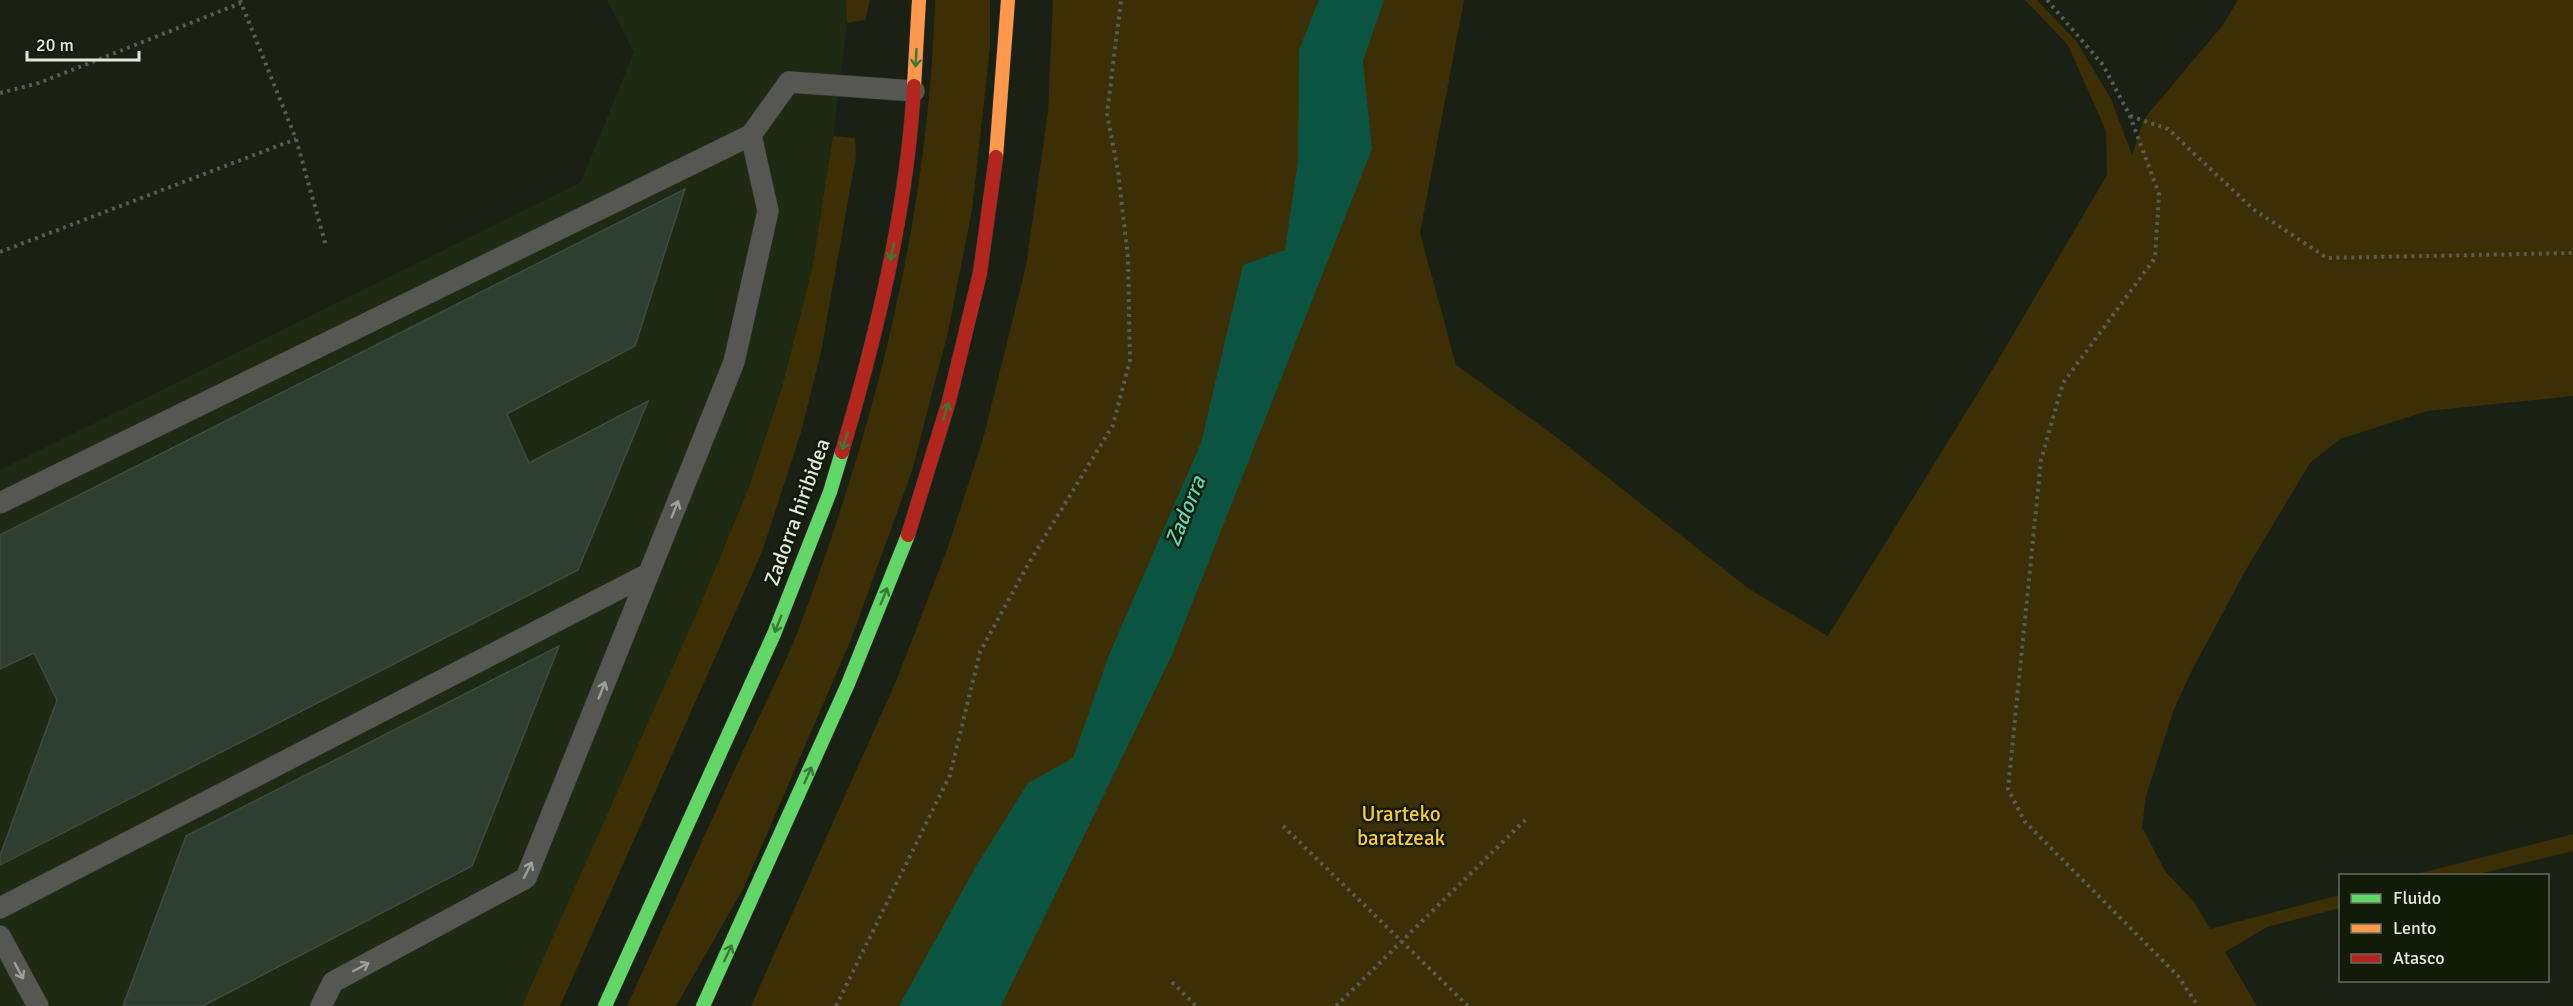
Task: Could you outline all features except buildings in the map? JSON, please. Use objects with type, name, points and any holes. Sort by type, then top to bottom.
[{"type":"main road","name":"Zadorra hiribidea","points":[[605,1006],[774,634],[830,492],[865,374],[899,221],[914,91],[919,0]]},
{"type":"main road","points":[[704,1006],[866,641],[905,543],[949,401],[980,273],[997,149],[1008,0]]},
{"type":"lane","points":[[0,503],[751,135],[789,82],[914,91]]},
{"type":"lane","points":[[321,1006],[333,982],[526,878],[736,351],[768,211],[751,135]]},
{"type":"lane","points":[[0,908],[648,574]]},
{"type":"lane","points":[[0,936],[38,1006]]},
{"type":"path","points":[[836,1006],[950,775],[980,652],[1030,561],[1113,424],[1130,360],[1128,258],[1118,171],[1107,114],[1121,0]]},
{"type":"path","points":[[2047,0],[2103,65],[2130,116],[2158,194],[2155,258],[2063,383],[2041,460],[2008,789],[2025,822],[2178,976],[2198,1006]]},
{"type":"path","points":[[0,93],[39,83],[241,2],[296,139],[326,246]]},
{"type":"path","points":[[2130,116],[2168,129],[2253,208],[2326,258],[2573,253]]},
{"type":"path","points":[[0,252],[296,139]]},
{"type":"path","points":[[1336,1006],[1526,819]]},
{"type":"path","points":[[1283,826],[1468,1006]]},
{"type":"path","points":[[1172,982],[1196,1006]]},
{"type":"shaded area","points":[[607,0],[846,0],[847,23],[833,136],[812,269],[782,387],[749,487],[701,603],[522,1006],[0,1006],[0,470],[581,182],[634,52]]},
{"type":"green space","points":[[846,0],[870,0],[865,20],[847,23]]},
{"type":"green space","points":[[935,0],[990,0],[990,47],[972,210],[948,332],[911,474],[850,642],[743,889],[676,1006],[627,1006],[795,639],[853,471],[875,394],[910,238],[931,80]]},
{"type":"green space","name":"Urarteko baratzeak","points":[[1053,0],[1464,0],[1420,233],[1456,365],[1555,436],[1749,589],[1828,636],[1994,367],[2107,175],[2106,131],[2068,45],[2025,0],[2037,0],[2077,42],[2111,99],[2132,155],[2144,119],[2223,25],[2238,0],[2573,0],[2573,396],[2427,411],[2340,439],[2310,463],[2247,568],[2193,668],[2174,709],[2146,796],[2142,827],[2165,871],[2194,902],[2210,929],[2339,895],[2339,908],[2267,927],[2225,952],[2257,1006],[751,1006],[897,679],[948,547],[983,439],[1026,266],[1048,112]]},
{"type":"green space","points":[[833,136],[855,138],[856,156],[821,352],[801,432],[762,552],[560,1006],[522,1006],[701,603],[749,487],[782,387],[812,269]]},
{"type":"green space","points":[[2573,834],[2573,851],[2479,874],[2417,874]]},
{"type":"water","name":"Zadorra","points":[[1319,0],[1384,0],[1363,61],[1372,149],[1171,657],[1001,1006],[899,1006],[975,868],[1028,783],[1073,758],[1109,655],[1201,443],[1243,265],[1285,250],[1298,161],[1299,50]]},
{"type":"traffic: fast","points":[[605,1006],[774,634],[830,492],[842,452]]},
{"type":"traffic: fast","points":[[703,1006],[848,684],[908,535]]},
{"type":"traffic: slow","points":[[914,86],[919,0]]},
{"type":"traffic: slow","points":[[996,157],[1008,0]]},
{"type":"traffic: jam","points":[[842,452],[867,362],[888,271],[905,179],[914,86]]},
{"type":"traffic: jam","points":[[908,535],[949,401],[980,273],[996,157]]}]
